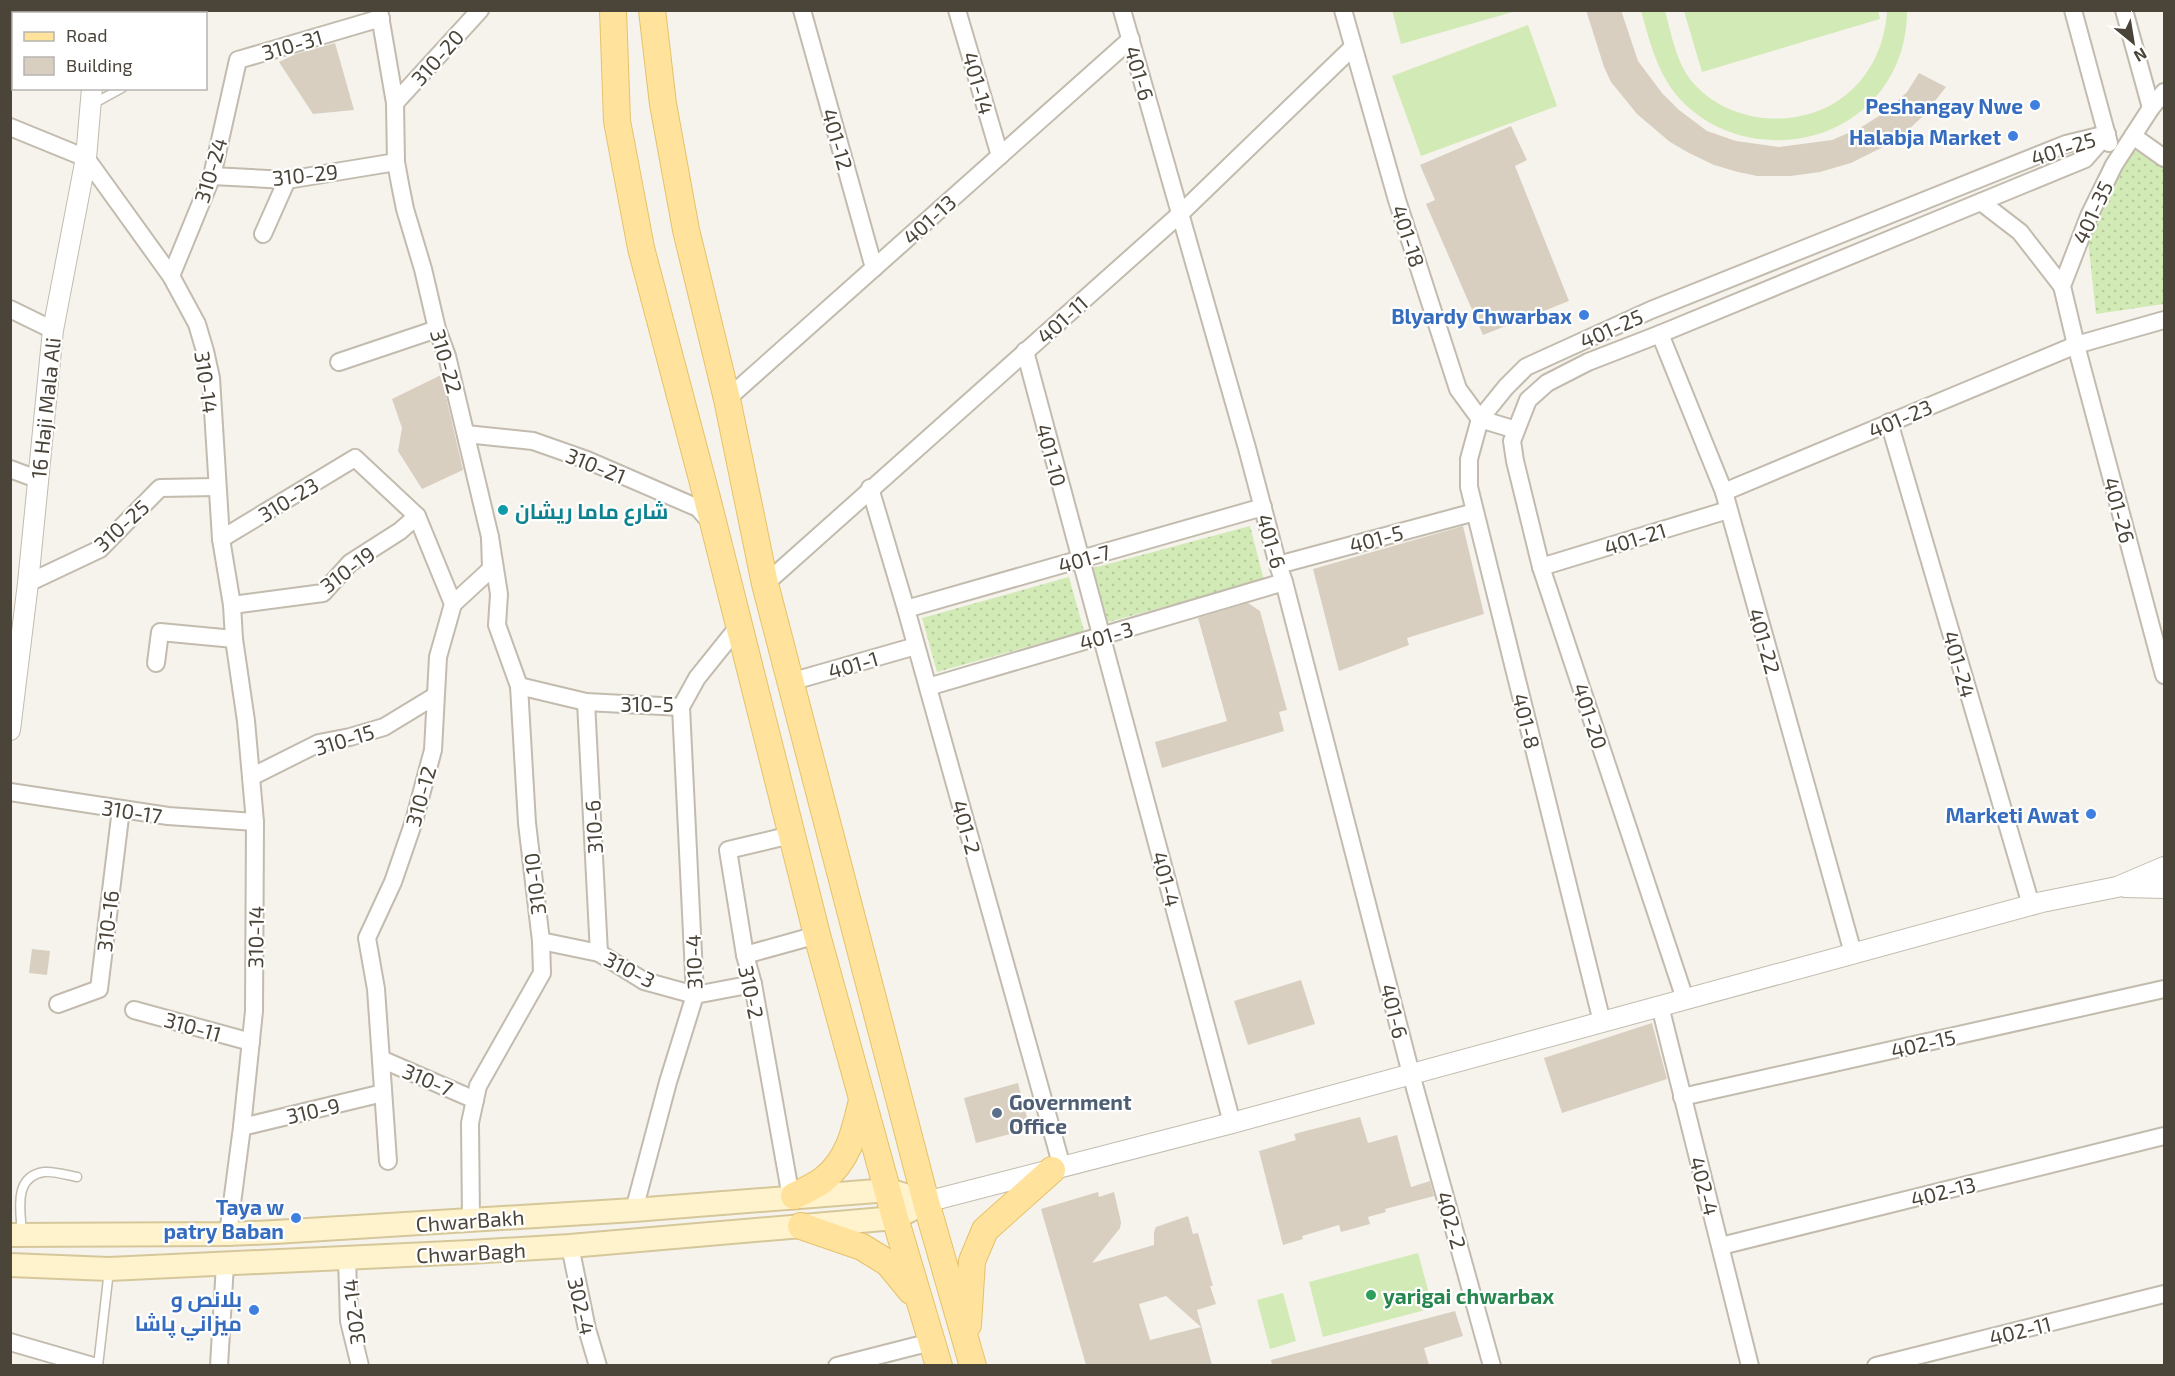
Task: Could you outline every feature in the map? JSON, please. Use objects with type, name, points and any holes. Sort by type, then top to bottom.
[{"type":"main road","points":[[613,10],[617,121],[641,248],[817,935],[935,1354]]},
{"type":"main road","points":[[652,10],[663,104],[686,230],[727,399],[765,584],[926,1203],[970,1354]]},
{"type":"main road","points":[[793,1197],[823,1180],[840,1164],[853,1140],[862,1097]]},
{"type":"main road","points":[[970,1354],[972,1261],[985,1230],[1057,1168]]},
{"type":"main road","name":"ChwarBakh","points":[[16,1235],[228,1234],[634,1210],[889,1190],[926,1203]]},
{"type":"main road","name":"ChwarBagh","points":[[10,1265],[109,1269],[570,1246],[895,1218],[926,1203]]},
{"type":"main road","points":[[801,1226],[862,1247],[888,1263],[920,1304]]},
{"type":"street","name":"310-20","points":[[394,103],[480,10]]},
{"type":"street","name":"401-12","points":[[802,10],[874,268]]},
{"type":"street","name":"401-14","points":[[957,10],[1000,156]]},
{"type":"street","name":"401-6","points":[[1122,10],[1284,582],[1411,1074]]},
{"type":"street","name":"401-18","points":[[1343,10],[1397,200],[1458,389],[1480,419]]},
{"type":"street","points":[[2073,10],[2115,165]]},
{"type":"street","points":[[2124,10],[2151,108]]},
{"type":"street","name":"310-22","points":[[380,14],[394,103],[396,162],[405,209],[423,268],[437,329],[447,356],[490,537],[491,569],[453,604]]},
{"type":"street","name":"310-31","points":[[238,60],[380,14]]},
{"type":"street","name":"401-13","points":[[727,399],[1131,39]]},
{"type":"street","name":"401-11","points":[[765,584],[1180,214],[1353,47]]},
{"type":"street","name":"310-24","points":[[171,276],[212,176],[238,60]]},
{"type":"street","name":"401-35","points":[[2062,286],[2089,216],[2115,165],[2151,108],[2164,92]]},
{"type":"street","name":"16 Haji Mala Ali","points":[[10,730],[28,583],[52,330],[86,158],[92,97]]},
{"type":"street","points":[[10,127],[86,158]]},
{"type":"street","name":"401-25","points":[[1516,430],[1528,400],[1547,383],[1588,362],[2085,159],[2107,134]]},
{"type":"street","name":"401-25","points":[[1480,419],[1526,367],[1580,341],[1651,310],[2066,144],[2107,134]]},
{"type":"street","points":[[2133,136],[2164,158]]},
{"type":"street","name":"310-14","points":[[86,158],[171,276],[196,324],[211,378],[221,539],[232,605],[234,639],[246,721],[255,822],[255,988],[242,1127],[228,1234]]},
{"type":"street","name":"310-29","points":[[212,176],[287,180],[396,162]]},
{"type":"street","points":[[263,234],[287,180]]},
{"type":"street","points":[[1981,202],[2020,232],[2062,286],[2076,345]]},
{"type":"street","points":[[10,309],[52,330]]},
{"type":"street","name":"401-23","points":[[1724,492],[2076,345],[2164,320]]},
{"type":"street","points":[[339,362],[437,329]]},
{"type":"street","name":"401-22","points":[[1660,334],[1724,492],[1853,953]]},
{"type":"street","name":"401-26","points":[[2076,345],[2164,675]]},
{"type":"street","name":"401-10","points":[[1025,351],[1101,636]]},
{"type":"street","points":[[1480,419],[1516,430]]},
{"type":"street","name":"401-8","points":[[1480,419],[1468,472],[1475,512],[1602,1022]]},
{"type":"street","name":"401-24","points":[[1888,422],[2031,905]]},
{"type":"street","name":"401-20","points":[[1516,430],[1512,441],[1515,461],[1541,567],[1685,999]]},
{"type":"street","name":"310-21","points":[[466,434],[533,441],[587,460],[698,508],[713,525]]},
{"type":"street","name":"310-23","points":[[221,539],[356,458],[417,516]]},
{"type":"street","points":[[10,469],[37,479]]},
{"type":"street","name":"310-25","points":[[28,583],[100,549],[160,488],[216,487]]},
{"type":"street","name":"401-2","points":[[870,488],[928,687],[1057,1168]]},
{"type":"street","name":"401-7","points":[[906,609],[1263,507]]},
{"type":"street","name":"401-21","points":[[1541,567],[1728,510]]},
{"type":"street","name":"401-5","points":[[1278,565],[1475,512]]},
{"type":"street","points":[[417,516],[453,604]]},
{"type":"street","name":"310-19","points":[[232,605],[323,593],[350,563],[400,531],[417,516]]},
{"type":"street","name":"310-10","points":[[471,1219],[470,1123],[478,1086],[542,973],[541,941],[528,823],[519,686],[497,625],[500,594],[490,537]]},
{"type":"street","name":"401-3","points":[[928,687],[1284,582]]},
{"type":"street","name":"310-12","points":[[388,1161],[376,989],[368,938],[393,882],[434,750],[438,657],[453,604]]},
{"type":"street","name":"310-5","points":[[519,686],[586,702],[681,707],[697,678],[738,627]]},
{"type":"street","points":[[156,663],[160,632],[234,639]]},
{"type":"street","name":"401-4","points":[[1101,636],[1232,1123]]},
{"type":"street","name":"401-1","points":[[790,682],[916,646]]},
{"type":"street","name":"310-15","points":[[251,777],[319,743],[384,727],[435,696]]},
{"type":"street","name":"310-6","points":[[586,702],[599,953]]},
{"type":"street","name":"310-4","points":[[634,1210],[665,1093],[695,996],[681,707]]},
{"type":"street","name":"310-17","points":[[10,792],[168,816],[255,822]]},
{"type":"street","name":"310-16","points":[[58,1005],[99,988],[121,809]]},
{"type":"street","name":"310-2","points":[[791,834],[728,850],[744,955],[753,984],[793,1197]]},
{"type":"street","points":[[926,1203],[1232,1123],[2031,905],[2116,887],[2164,867]]},
{"type":"street","points":[[2116,887],[2164,888]]},
{"type":"street","points":[[744,955],[817,935]]},
{"type":"street","name":"310-3","points":[[541,941],[599,953],[644,981],[695,996],[753,984]]},
{"type":"street","name":"402-15","points":[[1682,1097],[2164,989]]},
{"type":"street","name":"402-4","points":[[1660,1006],[1750,1365]]},
{"type":"street","name":"310-11","points":[[134,1010],[251,1042]]},
{"type":"street","name":"310-7","points":[[381,1059],[475,1100]]},
{"type":"street","name":"402-2","points":[[1411,1074],[1492,1365]]},
{"type":"street","name":"310-9","points":[[242,1127],[383,1093]]},
{"type":"street","name":"402-13","points":[[1721,1246],[2164,1136]]},
{"type":"street","name":"302-4","points":[[570,1246],[587,1329],[598,1365]]},
{"type":"street","name":"302-14","points":[[347,1258],[350,1321],[360,1365]]},
{"type":"street","points":[[219,1365],[225,1264]]},
{"type":"street","name":"402-11","points":[[1876,1365],[2164,1294]]},
{"type":"street","points":[[10,1342],[93,1365]]},
{"type":"street","points":[[837,1365],[935,1354]]},
{"type":"lane","points":[[92,97],[115,90]]},
{"type":"lane","points":[[16,1235],[20,1190],[27,1179],[44,1172],[77,1177]]},
{"type":"lane","points":[[98,1365],[109,1269]]},
{"type":"green space","points":[[1392,10],[1516,10],[1516,11],[1401,44]]},
{"type":"green space","points":[[1878,10],[1880,19],[1702,72],[1684,11]]},
{"type":"green space","points":[[1641,11],[1665,11],[1684,70],[1696,86],[1709,97],[1740,113],[1756,117],[1782,118],[1806,115],[1828,107],[1847,94],[1863,78],[1875,59],[1883,36],[1887,11],[1907,11],[1904,40],[1895,67],[1881,90],[1863,110],[1841,125],[1816,135],[1788,140],[1759,139],[1736,134],[1715,126],[1696,114],[1679,98],[1665,78],[1651,46]]},
{"type":"green space","points":[[1528,25],[1557,106],[1421,156],[1392,76]]},
{"type":"green space","points":[[2134,144],[2164,164],[2164,304],[2096,314],[2088,240]]},
{"type":"green space","points":[[1250,526],[1264,580],[1108,622],[1093,568]]},
{"type":"green space","points":[[1069,577],[1084,631],[937,672],[922,618]]},
{"type":"green space","name":"yarigai chwarbax","points":[[1418,1253],[1433,1308],[1323,1337],[1309,1282]]},
{"type":"green space","points":[[1283,1293],[1296,1341],[1270,1349],[1257,1300]]},
{"type":"building","points":[[1586,10],[1621,10],[1638,61],[1662,93],[1679,110],[1707,131],[1736,141],[1779,147],[1832,140],[1860,128],[1887,111],[1907,92],[1919,73],[1946,87],[1923,116],[1905,133],[1851,163],[1820,172],[1791,176],[1757,176],[1738,172],[1714,165],[1689,153],[1670,142],[1637,114],[1611,82]]},
{"type":"building","points":[[335,43],[354,110],[313,114],[279,62],[296,54]]},
{"type":"building","points":[[1511,126],[1527,160],[1515,166],[1569,301],[1483,335],[1426,204],[1435,200],[1420,165]]},
{"type":"building","points":[[441,375],[463,470],[422,489],[398,451],[402,428],[392,399]]},
{"type":"building","points":[[1463,526],[1484,614],[1407,638],[1409,645],[1339,671],[1313,569]]},
{"type":"building","points":[[1248,603],[1260,611],[1287,710],[1279,712],[1284,731],[1162,768],[1155,742],[1227,721],[1198,618]]},
{"type":"building","points":[[32,949],[50,951],[47,975],[29,973]]},
{"type":"building","points":[[1301,980],[1315,1024],[1248,1045],[1234,1001]]},
{"type":"building","points":[[1652,1023],[1667,1079],[1562,1113],[1544,1058]]},
{"type":"building","points":[[1018,1083],[1030,1129],[976,1143],[964,1098]]},
{"type":"building","points":[[1360,1117],[1368,1143],[1397,1135],[1411,1187],[1430,1181],[1434,1196],[1385,1209],[1386,1212],[1368,1217],[1370,1224],[1341,1232],[1339,1225],[1302,1236],[1303,1239],[1283,1245],[1259,1151],[1296,1140],[1294,1134]]},
{"type":"building","points":[[1098,1192],[1099,1197],[1114,1192],[1121,1222],[1120,1228],[1092,1263],[1154,1245],[1156,1227],[1188,1216],[1193,1234],[1198,1233],[1216,1304],[1197,1310],[1212,1365],[1086,1365],[1041,1209]],"holes":[[[1166,1296],[1201,1327],[1150,1340],[1139,1304]]]},
{"type":"building","points":[[1455,1311],[1463,1336],[1424,1348],[1429,1365],[1272,1365],[1271,1360]]},
{"type":"place","name":"Peshangay Nwe","points":[[2035,105]]},
{"type":"place","name":"Halabja Market","points":[[2013,136]]},
{"type":"place","name":"Blyardy Chwarbax","points":[[1584,315]]},
{"type":"place","name":"شارع ماما ريشان","points":[[503,510]]},
{"type":"place","name":"Marketi Awat","points":[[2091,814]]},
{"type":"place","name":"Government Office","points":[[997,1113]]},
{"type":"place","name":"Taya w patry Baban","points":[[296,1218]]},
{"type":"place","name":"yarigai chwarbax","points":[[1371,1295]]},
{"type":"place","name":"بلانص و ميزاني پاشا","points":[[254,1310]]}]
